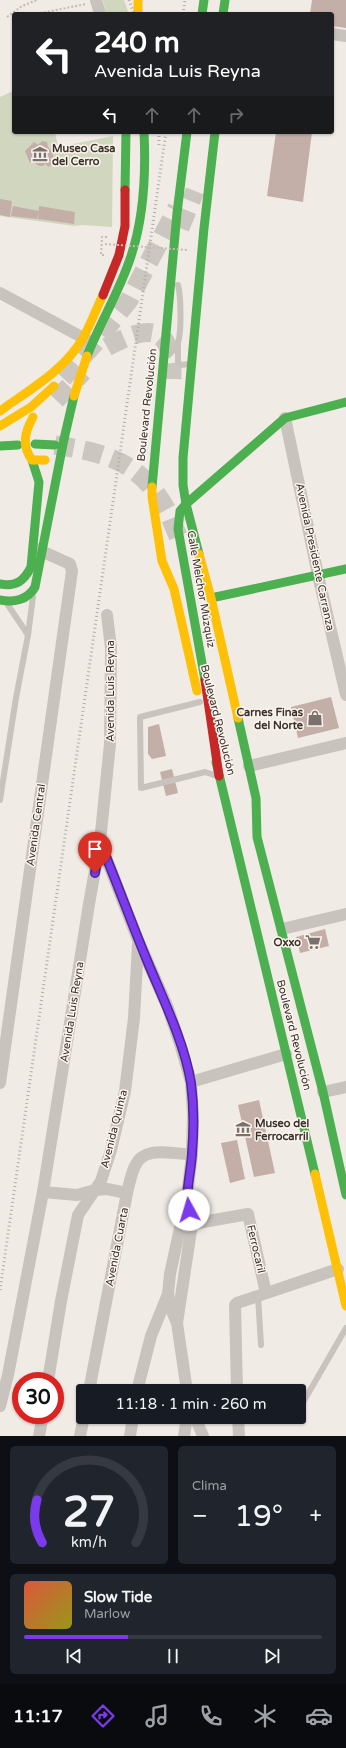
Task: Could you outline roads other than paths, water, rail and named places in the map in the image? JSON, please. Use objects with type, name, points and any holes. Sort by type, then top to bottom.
[{"type":"main road","points":[[138,0],[138,12]]},
{"type":"main road","points":[[202,12],[204,0]]},
{"type":"main road","points":[[223,12],[225,0]]},
{"type":"main road","points":[[0,584],[13,584],[26,578],[38,549],[74,396],[88,356],[87,340],[119,255],[125,226],[126,134]]},
{"type":"main road","points":[[0,411],[50,375],[87,340],[129,261],[135,245],[144,177],[144,134]]},
{"type":"main road","name":"Boulevard Revolución","points":[[186,134],[179,231],[172,273],[152,471],[154,516],[162,561],[174,589],[346,1306]]},
{"type":"main road","points":[[198,148],[205,134]]},
{"type":"main road","points":[[216,134],[200,228],[199,278],[183,468],[183,485],[186,504],[211,598],[256,798],[257,836]]},
{"type":"main road","points":[[0,426],[31,407],[63,378]]},
{"type":"main road","name":"Calle Melchor Múzquiz","points":[[220,776],[208,696],[178,529],[178,517],[180,511],[186,504],[285,418],[346,402]]},
{"type":"main road","points":[[3,601],[16,601],[26,596],[34,589],[38,576],[39,482],[24,442],[25,434],[36,415],[20,426]]},
{"type":"main road","points":[[32,460],[46,460],[51,457],[58,451],[64,439]]},
{"type":"main road","points":[[35,444],[55,445]]},
{"type":"main road","points":[[0,451],[16,446]]},
{"type":"main road","points":[[165,520],[169,544]]},
{"type":"main road","points":[[172,562],[174,589]]},
{"type":"main road","points":[[211,598],[346,569]]},
{"type":"main road","points":[[195,574],[199,589]]},
{"type":"main road","points":[[231,732],[323,1092],[346,1195]]},
{"type":"street","points":[[96,1],[99,12]]},
{"type":"street","points":[[334,34],[346,36]]},
{"type":"street","points":[[0,293],[87,340]]},
{"type":"street","name":"Avenida Presidente Carranza","points":[[285,418],[318,575],[346,695]]},
{"type":"street","name":"Avenida Central","points":[[0,1083],[72,567],[70,564],[38,549]]},
{"type":"street","name":"Avenida Luis Reyna","points":[[0,1406],[8,1375],[43,1192],[100,842],[110,744],[111,648],[107,615]]},
{"type":"street","points":[[249,766],[346,743]]},
{"type":"street","points":[[100,842],[138,940],[168,1008],[181,1047],[190,1082],[193,1115],[192,1154],[187,1196],[170,1274],[168,1294],[151,1336],[139,1384]]},
{"type":"street","points":[[282,929],[346,914]]},
{"type":"street","name":"Avenida Quinta","points":[[49,1372],[78,1215],[101,1181],[111,1150],[124,1091],[138,980],[138,940]]},
{"type":"street","points":[[190,1082],[286,1054]]},
{"type":"street","points":[[323,1092],[346,1087]]},
{"type":"street","name":"Avenida Cuarta","points":[[90,1384],[127,1193],[134,1167],[139,1159],[152,1152],[192,1154]]},
{"type":"street","points":[[43,1192],[77,1195],[95,1190],[107,1189],[127,1193]]},
{"type":"street","points":[[177,1323],[192,1224],[187,1196]]},
{"type":"street","name":"Ferrocaril","points":[[192,1224],[248,1214],[262,1295]]},
{"type":"street","points":[[237,1384],[235,1305],[338,1269]]},
{"type":"street","points":[[168,1294],[171,1309],[177,1323],[186,1384]]},
{"type":"street","points":[[40,1436],[42,1424]]},
{"type":"street","points":[[80,1436],[83,1424]]},
{"type":"street","points":[[130,1436],[132,1424]]},
{"type":"street","points":[[184,1436],[186,1424]]},
{"type":"street","points":[[198,1424],[203,1436]]},
{"type":"street","points":[[238,1424],[239,1436]]},
{"type":"lane","points":[[172,273],[180,294],[178,363],[181,365],[192,363]]},
{"type":"lane","points":[[192,289],[199,278]]},
{"type":"lane","points":[[187,313],[187,331],[194,349]]},
{"type":"lane","points":[[164,362],[178,344]]},
{"type":"lane","points":[[0,800],[16,698],[28,635],[34,589]]},
{"type":"lane","points":[[3,601],[28,635]]},
{"type":"lane","points":[[200,702],[140,717],[141,788],[205,772],[220,776]]},
{"type":"lane","points":[[261,1344],[262,1295]]},
{"type":"lane","points":[[306,1397],[346,1328]]},
{"type":"tunnel","points":[[180,228],[195,191]]},
{"type":"tunnel","points":[[63,378],[94,344],[129,300],[177,208]]},
{"type":"tunnel","points":[[107,347],[135,335],[146,333],[156,334],[163,339],[168,348],[171,361],[172,379]]},
{"type":"tunnel","points":[[56,400],[83,372]]},
{"type":"tunnel","points":[[55,445],[89,451],[119,461],[132,469],[155,491],[167,511],[179,538]]},
{"type":"railway","points":[[129,0],[133,12]]},
{"type":"railway","points":[[183,12],[185,0]]},
{"type":"railway","points":[[159,134],[159,147]]},
{"type":"railway","points":[[0,1290],[166,134]]},
{"type":"place","name":"Museo Casa del Cerro","points":[[40,154]]},
{"type":"place","name":"Carnes Finas del Norte","points":[[315,718]]},
{"type":"place","name":"Oxxo","points":[[313,942]]},
{"type":"place","name":"Museo del Ferrocarril","points":[[243,1129]]}]
